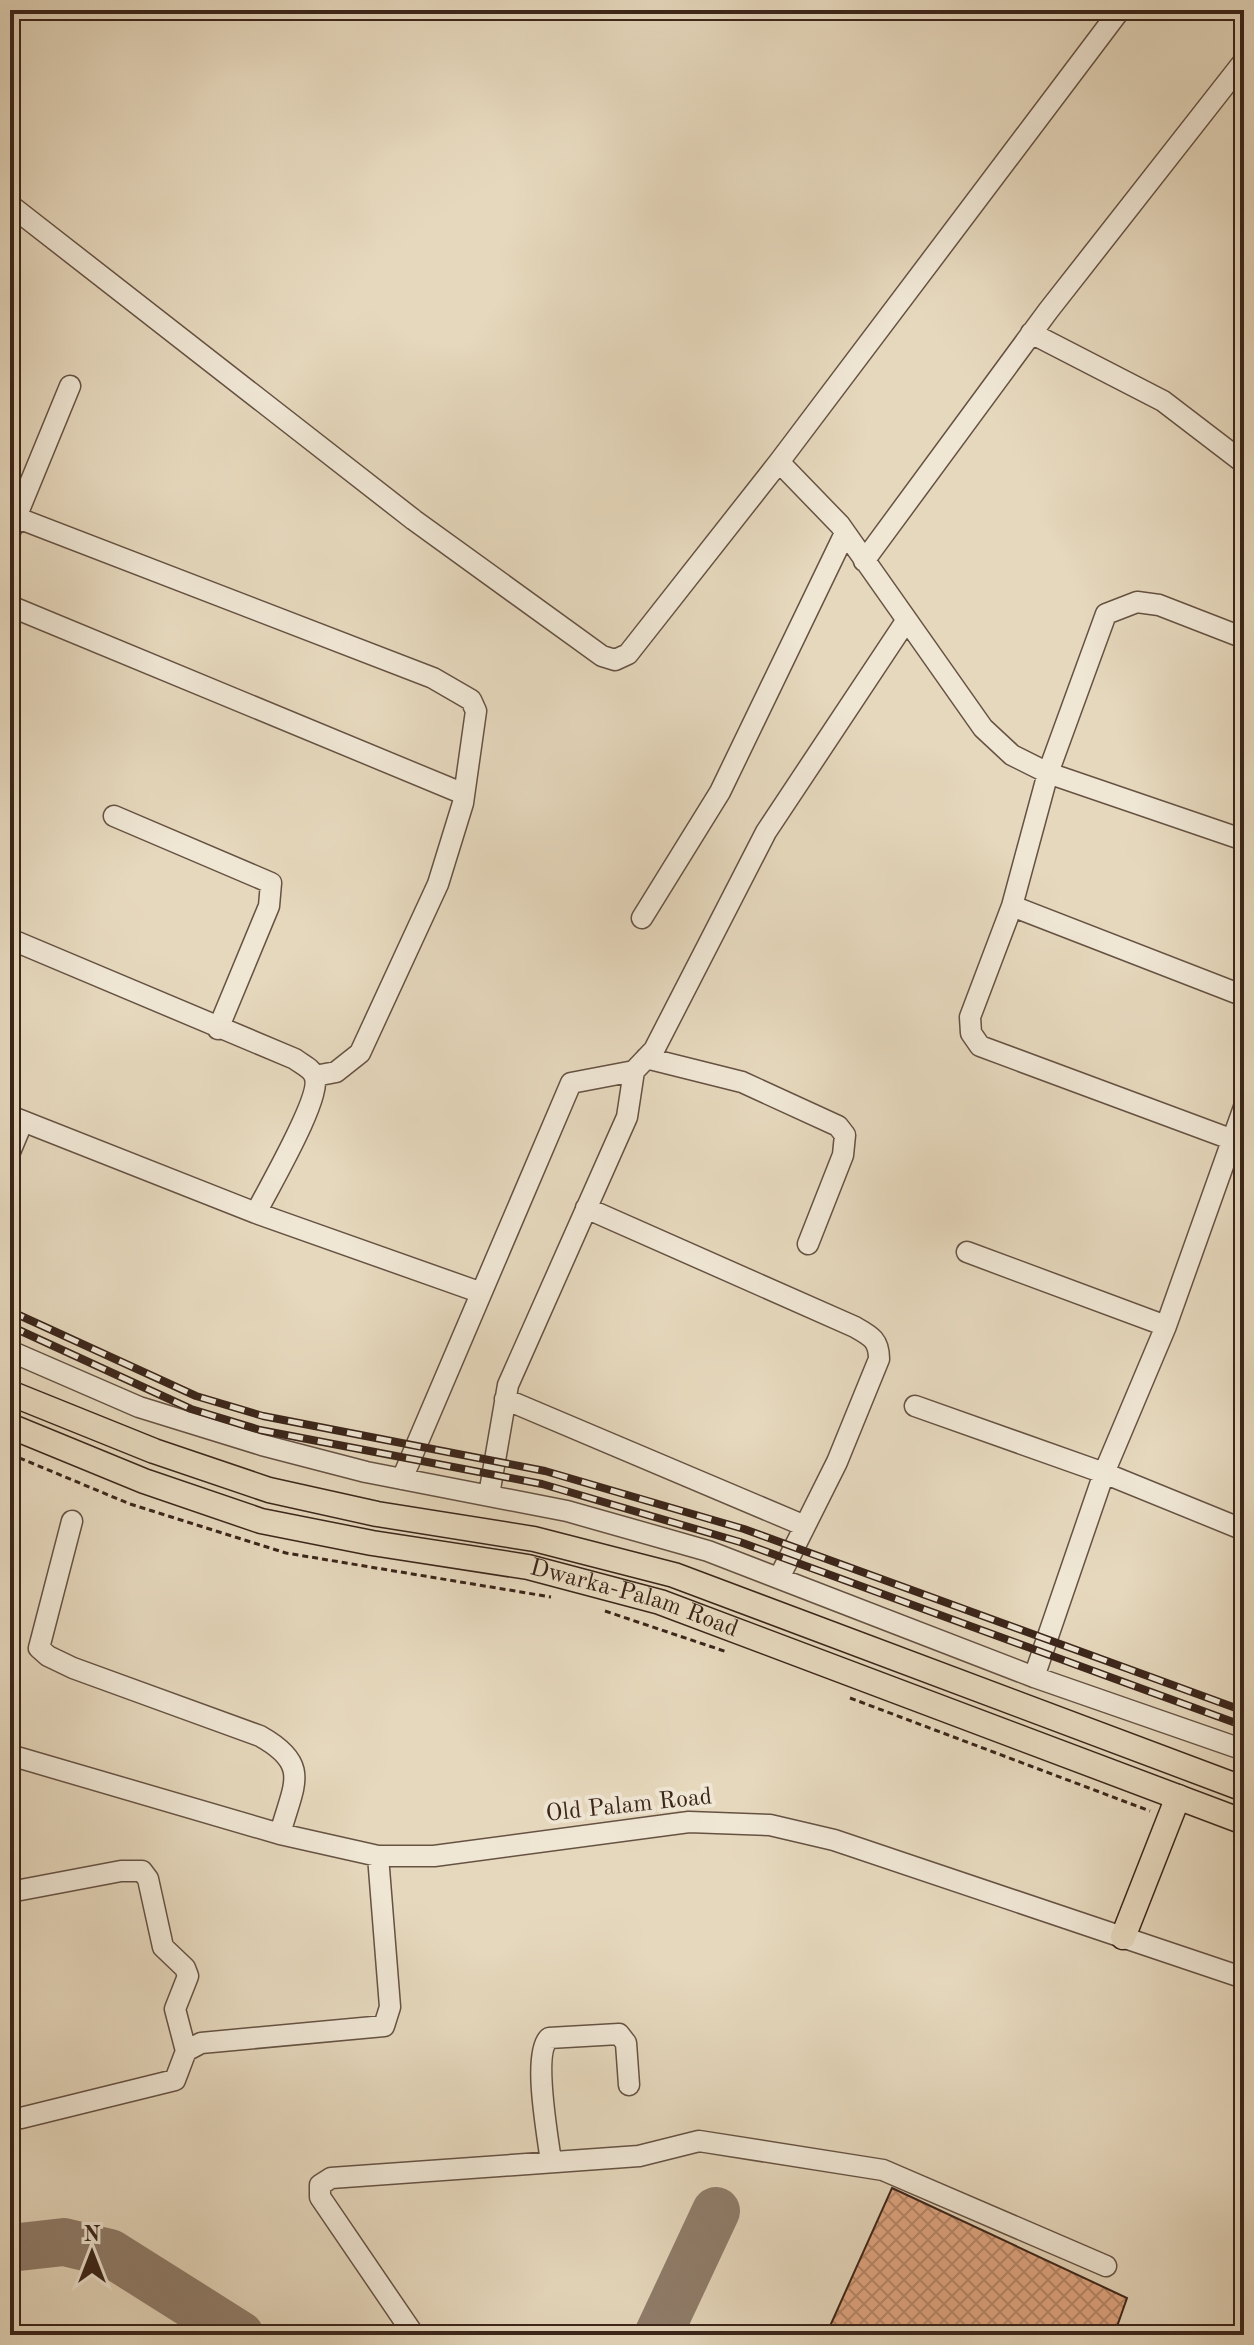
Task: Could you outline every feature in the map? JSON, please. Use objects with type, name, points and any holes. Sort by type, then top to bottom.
[{"type":"main road","name":"Dwarka-Palam Road","points":[[10,1393],[154,1451],[269,1490],[377,1514],[534,1539],[674,1575],[1244,1789]]},
{"type":"main road","name":"Dwarka-Palam Road","points":[[10,1426],[144,1481],[261,1521],[372,1543],[528,1567],[660,1602],[1174,1808],[1244,1822]]},
{"type":"main road","points":[[1123,1937],[1174,1808]]},
{"type":"street","points":[[10,205],[414,520],[608,659],[615,660],[628,654],[779,462],[1120,10]]},
{"type":"street","points":[[864,561],[1031,333],[1244,61]]},
{"type":"street","points":[[1031,333],[1163,401],[1244,463]]},
{"type":"street","points":[[70,386],[12,521],[433,678],[471,700],[476,711],[464,794],[438,884],[360,1053],[336,1072],[315,1076]]},
{"type":"street","points":[[779,462],[845,533],[983,728],[1012,755],[1048,773],[1244,840]]},
{"type":"street","points":[[642,918],[720,792],[845,533]]},
{"type":"street","points":[[1238,1141],[980,1046],[971,1033],[970,1017],[1012,906],[1048,773],[1106,614],[1137,602],[1159,605],[1244,638]]},
{"type":"street","points":[[10,606],[464,794]]},
{"type":"street","points":[[489,1495],[505,1399],[627,1117],[640,1064],[766,832],[906,621]]},
{"type":"street","points":[[114,816],[265,877],[271,883],[269,906],[218,1029]]},
{"type":"street","points":[[1012,906],[1244,996]]},
{"type":"street","points":[[10,939],[295,1059],[315,1076],[316,1086],[308,1109],[256,1213]]},
{"type":"street","points":[[402,1479],[479,1292],[571,1083],[640,1064],[742,1082],[838,1126],[845,1135],[843,1155],[808,1244]]},
{"type":"street","points":[[1034,1677],[1104,1473],[1166,1326],[1238,1141],[1244,1107]]},
{"type":"street","points":[[10,1152],[16,1119],[256,1213],[479,1292]]},
{"type":"street","points":[[586,1208],[874,1338],[879,1359],[837,1462],[780,1576]]},
{"type":"street","points":[[967,1252],[1166,1326]]},
{"type":"street","points":[[10,1351],[139,1407],[262,1445],[402,1479],[567,1511],[780,1576],[1034,1677],[1244,1750]]},
{"type":"street","points":[[505,1399],[805,1526]]},
{"type":"street","points":[[915,1406],[1104,1473],[1244,1530]]},
{"type":"street","points":[[72,1521],[39,1648],[73,1668],[260,1736],[279,1747],[292,1760],[294,1779],[280,1834]]},
{"type":"street","name":"Old Palam Road","points":[[10,1755],[280,1834],[378,1856],[434,1856],[689,1822],[770,1825],[834,1840],[1244,1978]]},
{"type":"street","points":[[186,2051],[201,2043],[384,2026],[390,2007],[378,1856]]},
{"type":"street","points":[[10,1892],[121,1871],[142,1871],[148,1879],[163,1947],[185,1968],[188,1976],[175,2009],[186,2051],[180,2073],[167,2084],[21,2118],[10,2117]]},
{"type":"street","points":[[551,2162],[541,2063],[543,2043],[549,2038],[619,2034],[626,2043],[629,2085]]},
{"type":"street","points":[[414,2335],[320,2197],[320,2185],[331,2178],[639,2156],[699,2141],[883,2170],[1106,2266]]},
{"type":"path","points":[[10,1454],[130,1504],[286,1553],[559,1598]]},
{"type":"path","points":[[601,1610],[730,1653]]},
{"type":"path","points":[[848,1697],[1174,1808]]},
{"type":"building","points":[[892,2188],[1127,2298],[1114,2335],[826,2335]]},
{"type":"taxiway","points":[[658,2335],[716,2211]]},
{"type":"taxiway","points":[[10,2248],[64,2242],[110,2253],[240,2335]]},
{"type":"railway","points":[[10,1311],[196,1396],[263,1416],[545,1471],[744,1529],[1244,1711]]},
{"type":"railway","points":[[10,1326],[191,1409],[260,1430],[542,1484],[740,1542],[1244,1726]]}]
